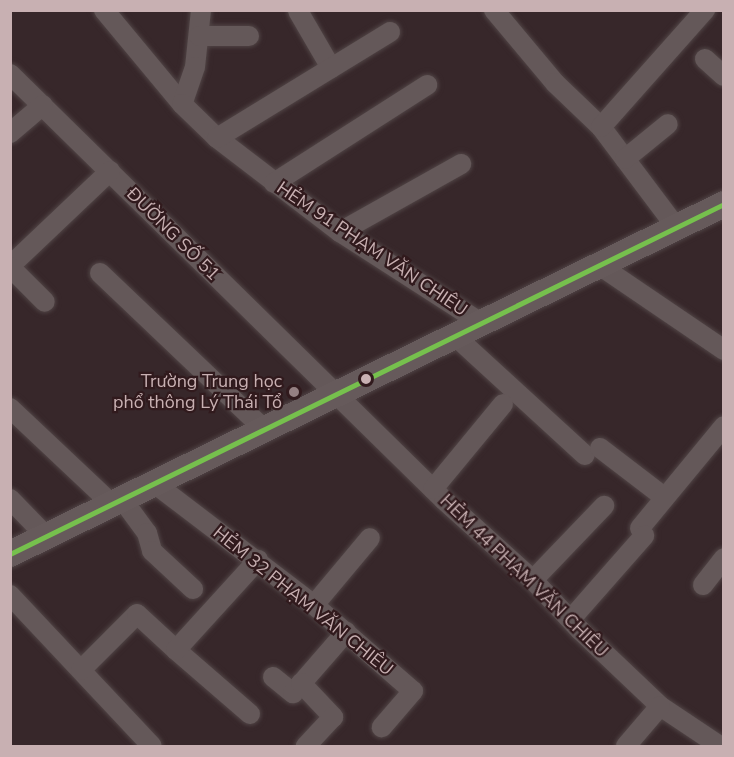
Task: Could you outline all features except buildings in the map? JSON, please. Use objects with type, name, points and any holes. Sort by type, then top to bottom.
[{"type":"main road","points":[[10,554],[723,204]]},
{"type":"street","name":"HẺM 91 PHẠM VĂN CHIÊU","points":[[104,10],[182,104],[217,138],[340,232],[481,323]]},
{"type":"street","points":[[182,104],[195,67],[201,10]]},
{"type":"street","points":[[298,10],[331,68]]},
{"type":"street","points":[[494,10],[555,83],[600,127],[676,227]]},
{"type":"street","points":[[600,127],[707,10],[715,16],[719,10]]},
{"type":"street","points":[[217,138],[390,32]]},
{"type":"street","points":[[199,36],[249,36]]},
{"type":"street","points":[[705,59],[723,75]]},
{"type":"street","name":"ĐƯỜNG SỐ 51","points":[[10,74],[336,394]]},
{"type":"street","points":[[274,183],[427,85]]},
{"type":"street","points":[[10,133],[43,105]]},
{"type":"street","points":[[625,159],[668,124]]},
{"type":"street","points":[[340,232],[461,164]]},
{"type":"street","points":[[45,302],[10,266],[110,171]]},
{"type":"street","points":[[599,265],[723,350]]},
{"type":"street","points":[[100,273],[264,429]]},
{"type":"street","points":[[455,336],[592,452],[664,497]]},
{"type":"street","name":"HẺM 44 PHẠM VĂN CHIÊU","points":[[336,394],[433,489],[533,580],[660,706],[720,747]]},
{"type":"street","points":[[433,489],[504,404]]},
{"type":"street","points":[[10,408],[117,501],[147,533],[152,551],[193,590]]},
{"type":"street","points":[[571,619],[642,532],[664,497],[723,426]]},
{"type":"street","name":"HẺM 32 PHẠM VĂN CHIÊU","points":[[154,483],[258,560],[346,632],[413,691],[381,727]]},
{"type":"street","points":[[10,499],[46,536]]},
{"type":"street","points":[[533,580],[604,506]]},
{"type":"street","points":[[314,605],[370,538]]},
{"type":"street","points":[[703,585],[723,558]]},
{"type":"street","points":[[176,651],[258,560]]},
{"type":"street","points":[[10,595],[152,747]]},
{"type":"street","points":[[81,670],[137,614],[176,651],[250,714]]},
{"type":"street","points":[[273,676],[293,693],[346,632]]},
{"type":"street","points":[[302,684],[333,717],[306,747]]},
{"type":"street","points":[[626,747],[660,706]]},
{"type":"transit line","name":"32","points":[[10,554],[724,204]]},
{"type":"place","name":"Trường Trung học phổ thông Lý Thái Tổ","points":[[294,392]]}]
